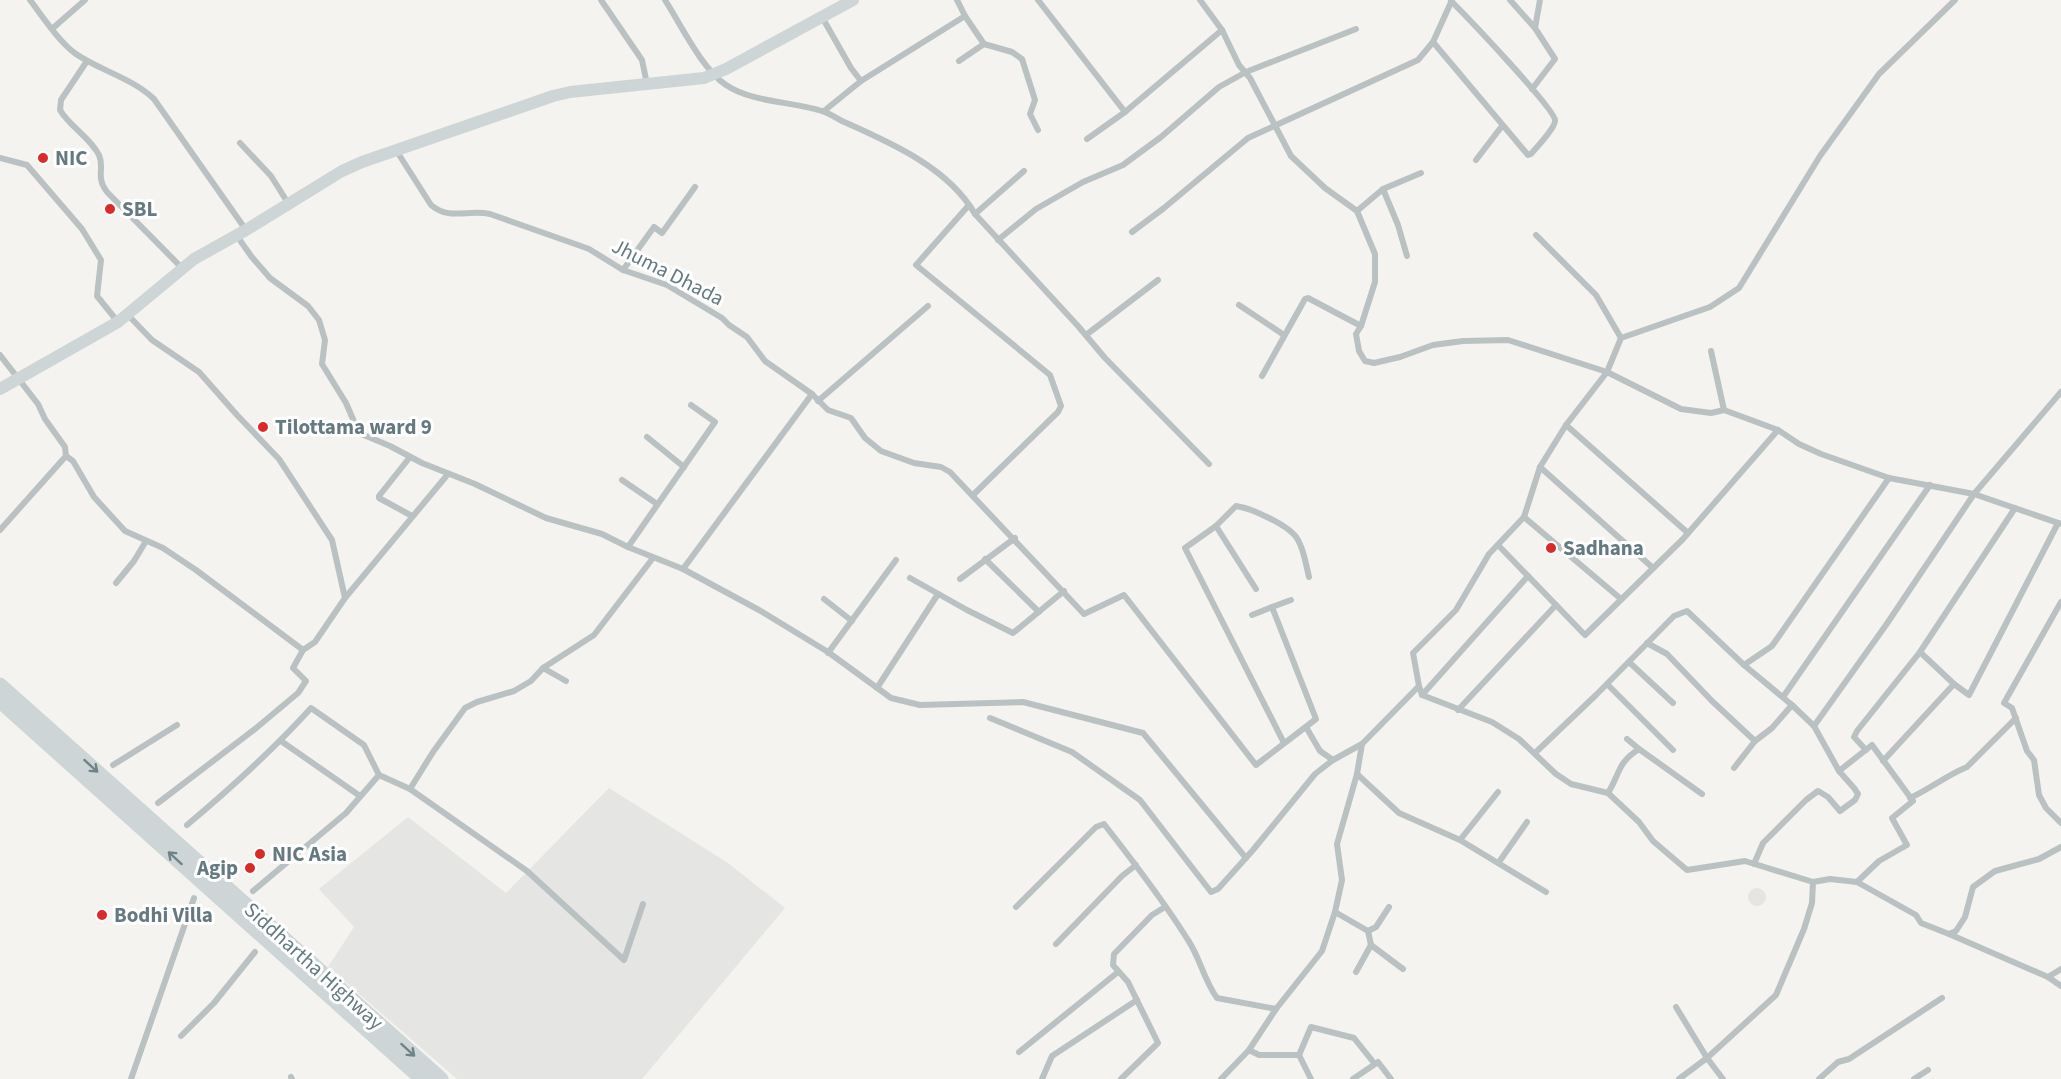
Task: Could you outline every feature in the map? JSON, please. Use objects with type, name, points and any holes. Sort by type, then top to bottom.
[{"type":"highway","name":"Siddhartha Highway","points":[[0,685],[441,1079]]},
{"type":"highway","name":"Siddhartha Highway","points":[[0,701],[422,1079]]},
{"type":"street","points":[[30,0],[73,52],[134,85],[154,99],[212,184],[241,232],[250,256],[270,278],[308,306],[319,320],[325,340],[322,364],[346,403],[359,433],[546,518],[602,534],[627,547],[683,569],[759,610],[828,653],[891,698],[920,705],[1023,702],[1143,733],[1246,858]]},
{"type":"street","points":[[53,28],[86,0]]},
{"type":"street","points":[[601,0],[642,60],[647,84]]},
{"type":"street","points":[[665,0],[712,75],[741,93],[824,111],[907,153],[940,175],[1086,334],[1104,358],[1209,464]]},
{"type":"street","points":[[0,389],[122,318],[182,268],[342,171],[553,96],[570,92],[694,80],[712,75],[853,0]]},
{"type":"street","points":[[957,0],[984,44],[1012,51],[1022,59],[1035,100],[1030,114],[1038,130]]},
{"type":"street","points":[[1038,0],[1125,112]]},
{"type":"street","points":[[1200,0],[1222,30],[1239,65],[1246,72],[1292,156],[1325,188],[1357,211],[1375,254],[1375,282],[1361,326],[1356,334],[1359,351],[1365,361],[1374,363],[1400,357],[1433,345],[1463,341],[1508,340],[1607,372],[1681,409],[1711,413],[1724,410],[1778,430],[1799,444],[1821,454],[1889,478],[1974,494],[2059,523],[1969,695],[1920,652]]},
{"type":"street","points":[[1132,232],[1248,138],[1418,60],[1433,42],[1452,0],[1532,89],[1555,121],[1531,154],[1528,155],[1502,126],[1433,42]]},
{"type":"street","points":[[1510,0],[1535,28],[1555,59],[1532,89]]},
{"type":"street","points":[[1535,28],[1540,0]]},
{"type":"street","points":[[1954,0],[1879,74],[1820,156],[1738,288],[1710,307],[1621,338],[1607,372],[1566,425],[1540,467],[1524,517],[1489,554],[1456,610],[1413,653],[1422,695],[1492,722],[1520,739],[1556,774],[1571,784],[1608,793],[1639,822],[1653,841],[1687,870],[1744,861],[1813,882],[1830,879],[1857,882],[1916,915],[1921,923],[2048,977],[2061,986]]},
{"type":"street","points":[[824,111],[861,81],[965,16]]},
{"type":"street","points":[[822,17],[861,81]]},
{"type":"street","points":[[998,240],[1036,209],[1083,182],[1123,165],[1161,137],[1219,87],[1246,72],[1356,29]]},
{"type":"street","points":[[1087,139],[1125,112],[1222,30]]},
{"type":"street","points":[[959,61],[984,44]]},
{"type":"street","points":[[87,61],[61,100],[60,110],[100,157],[101,183],[107,192],[182,268]]},
{"type":"street","points":[[1476,160],[1502,126]]},
{"type":"street","points":[[240,143],[271,176],[288,203]]},
{"type":"street","name":"Jhuma Dhada","points":[[396,150],[431,205],[438,211],[451,214],[476,211],[490,214],[589,249],[623,270],[667,285],[722,318],[747,337],[765,361],[812,394],[828,410],[851,418],[865,438],[881,451],[914,463],[941,467],[950,472],[1015,538],[1084,614],[1124,595],[1256,765],[1284,743]]},
{"type":"street","points":[[0,158],[27,165],[82,229],[101,260],[97,296],[122,318],[199,372],[237,416],[279,459],[332,540],[345,598]]},
{"type":"street","points":[[975,214],[1024,171]]},
{"type":"street","points":[[1357,211],[1383,189],[1421,173]]},
{"type":"street","points":[[623,270],[654,226],[662,233],[694,187]]},
{"type":"street","points":[[1383,189],[1398,225],[1407,256]]},
{"type":"street","points":[[969,204],[916,265],[1050,375],[1061,406],[1058,412],[973,495]]},
{"type":"street","points":[[1536,235],[1596,295],[1621,338]]},
{"type":"street","points":[[1086,334],[1158,280]]},
{"type":"street","points":[[1262,376],[1303,301],[1308,298],[1361,326]]},
{"type":"street","points":[[1239,305],[1284,335]]},
{"type":"street","points":[[818,401],[928,306]]},
{"type":"street","points":[[1711,351],[1724,410]]},
{"type":"street","points":[[0,356],[38,404],[45,419],[65,447],[66,456],[0,530]]},
{"type":"street","points":[[1814,726],[1886,625],[1974,494],[2061,392]]},
{"type":"street","points":[[683,569],[812,394]]},
{"type":"street","points":[[627,547],[716,422],[691,405]]},
{"type":"street","points":[[1566,425],[1688,533]]},
{"type":"street","points":[[1498,544],[1585,635],[1688,533],[1778,430]]},
{"type":"street","points":[[647,437],[684,467]]},
{"type":"street","points":[[66,456],[73,461],[94,497],[124,531],[163,548],[303,650]]},
{"type":"street","points":[[410,457],[379,498],[412,516]]},
{"type":"street","points":[[1540,467],[1653,568]]},
{"type":"street","points":[[158,802],[255,729],[298,693],[306,681],[293,668],[303,650],[315,642],[345,598],[448,474]]},
{"type":"street","points":[[1744,665],[1772,646],[1889,478]]},
{"type":"street","points":[[622,480],[657,504]]},
{"type":"street","points":[[1783,697],[1930,485]]},
{"type":"street","points":[[1272,607],[1316,719],[1284,743],[1185,548],[1216,526],[1236,506],[1247,508],[1285,528],[1298,538],[1309,577]]},
{"type":"street","points":[[1866,750],[1854,737],[1857,731],[1920,652],[2015,508]]},
{"type":"street","points":[[1524,517],[1621,599]]},
{"type":"street","points":[[1216,526],[1256,589]]},
{"type":"street","points":[[960,579],[1015,538]]},
{"type":"street","points":[[117,583],[146,541]]},
{"type":"street","points":[[410,789],[465,708],[514,691],[531,681],[543,668],[594,635],[653,558]]},
{"type":"street","points":[[985,559],[1039,612]]},
{"type":"street","points":[[828,653],[896,560]]},
{"type":"street","points":[[1422,695],[1528,576]]},
{"type":"street","points":[[910,578],[1013,633],[1064,591]]},
{"type":"street","points":[[877,688],[938,594]]},
{"type":"street","points":[[824,599],[852,621]]},
{"type":"street","points":[[1252,615],[1292,600]]},
{"type":"street","points":[[2061,602],[2004,703],[2012,708],[2027,751],[2034,759],[2039,795],[2046,808],[2061,823]]},
{"type":"street","points":[[1458,710],[1556,605]]},
{"type":"street","points":[[1535,753],[1674,616],[1687,611],[1814,726],[1839,771],[1858,794],[1855,800],[1840,811],[1818,791],[1763,843],[1754,864]]},
{"type":"street","points":[[1647,643],[1667,654],[1755,741]]},
{"type":"street","points":[[1629,662],[1673,703]]},
{"type":"street","points":[[543,668],[566,681]]},
{"type":"street","points":[[1607,684],[1673,750]]},
{"type":"street","points":[[1883,761],[1954,684]]},
{"type":"street","points":[[990,718],[1072,752],[1140,800],[1211,892],[1218,889],[1246,858],[1315,774],[1333,760],[1362,744],[1419,686]]},
{"type":"street","points":[[1734,768],[1755,741],[1772,728],[1792,705]]},
{"type":"street","points":[[187,825],[234,786],[281,741],[311,708],[364,745],[379,775],[410,789],[527,871],[624,960],[643,904]]},
{"type":"street","points":[[1910,798],[1967,767],[2016,718]]},
{"type":"street","points":[[113,765],[177,725]]},
{"type":"street","points":[[1306,727],[1320,751],[1333,760]]},
{"type":"street","points":[[1627,739],[1702,794]]},
{"type":"street","points":[[281,741],[360,796]]},
{"type":"street","points":[[1221,1079],[1249,1050],[1276,1009],[1322,951],[1335,912],[1342,880],[1337,844],[1357,774],[1362,744]]},
{"type":"street","points":[[1839,771],[1872,745],[1912,801],[1892,818],[1906,844],[1879,861],[1857,882]]},
{"type":"street","points":[[1608,793],[1616,781],[1618,769],[1628,756],[1638,749]]},
{"type":"street","points":[[1357,774],[1399,813],[1460,840],[1546,892]]},
{"type":"street","points":[[254,891],[346,813],[379,775]]},
{"type":"street","points":[[1460,840],[1498,792]]},
{"type":"street","points":[[1499,862],[1527,822]]},
{"type":"street","points":[[1016,907],[1096,827],[1104,824],[1190,942],[1210,989],[1217,998],[1276,1009]]},
{"type":"street","points":[[1948,934],[1956,931],[1965,917],[1973,887],[1995,871],[2039,859],[2061,847]]},
{"type":"street","points":[[1056,944],[1122,876],[1136,865]]},
{"type":"street","points":[[1679,1079],[1707,1058],[1776,995],[1810,912],[1813,882]]},
{"type":"street","points":[[131,1079],[194,898]]},
{"type":"street","points":[[1121,1079],[1158,1043],[1128,982],[1113,965],[1114,954],[1152,915],[1165,907]]},
{"type":"street","points":[[1368,931],[1376,927],[1389,907]]},
{"type":"street","points":[[1335,912],[1368,931],[1371,945],[1403,969]]},
{"type":"street","points":[[1356,972],[1371,945]]},
{"type":"street","points":[[181,1036],[214,1003],[255,952]]},
{"type":"street","points":[[2048,977],[2061,969]]},
{"type":"street","points":[[1019,1052],[1118,972]]},
{"type":"street","points":[[1819,1079],[1838,1062],[1849,1059],[1942,998]]},
{"type":"street","points":[[1042,1079],[1052,1056],[1137,1000]]},
{"type":"street","points":[[1676,1007],[1707,1058],[1723,1079]]},
{"type":"street","points":[[1311,1079],[1299,1055],[1311,1027],[1354,1038],[1374,1063]]},
{"type":"street","points":[[1249,1050],[1259,1055],[1299,1055]]},
{"type":"street","points":[[1353,1079],[1378,1062],[1391,1079]]},
{"type":"street","points":[[1914,1079],[1928,1070]]},
{"type":"shaded area","points":[[609,788],[728,863],[785,908],[642,1079],[457,1079],[328,967],[354,927],[319,889],[408,817],[506,893]]},
{"type":"shaded area","points":[[1757,888],[1763,891],[1766,897],[1763,903],[1757,906],[1751,903],[1748,897],[1751,891]]},
{"type":"place","name":"NIC","points":[[43,158]]},
{"type":"place","name":"SBL","points":[[110,209]]},
{"type":"place","name":"Tilottama ward 9","points":[[263,427]]},
{"type":"place","name":"Sadhana","points":[[1551,548]]},
{"type":"place","name":"NIC Asia","points":[[260,854]]},
{"type":"place","name":"Agip","points":[[250,868]]},
{"type":"place","name":"Bodhi Villa","points":[[102,915]]}]
